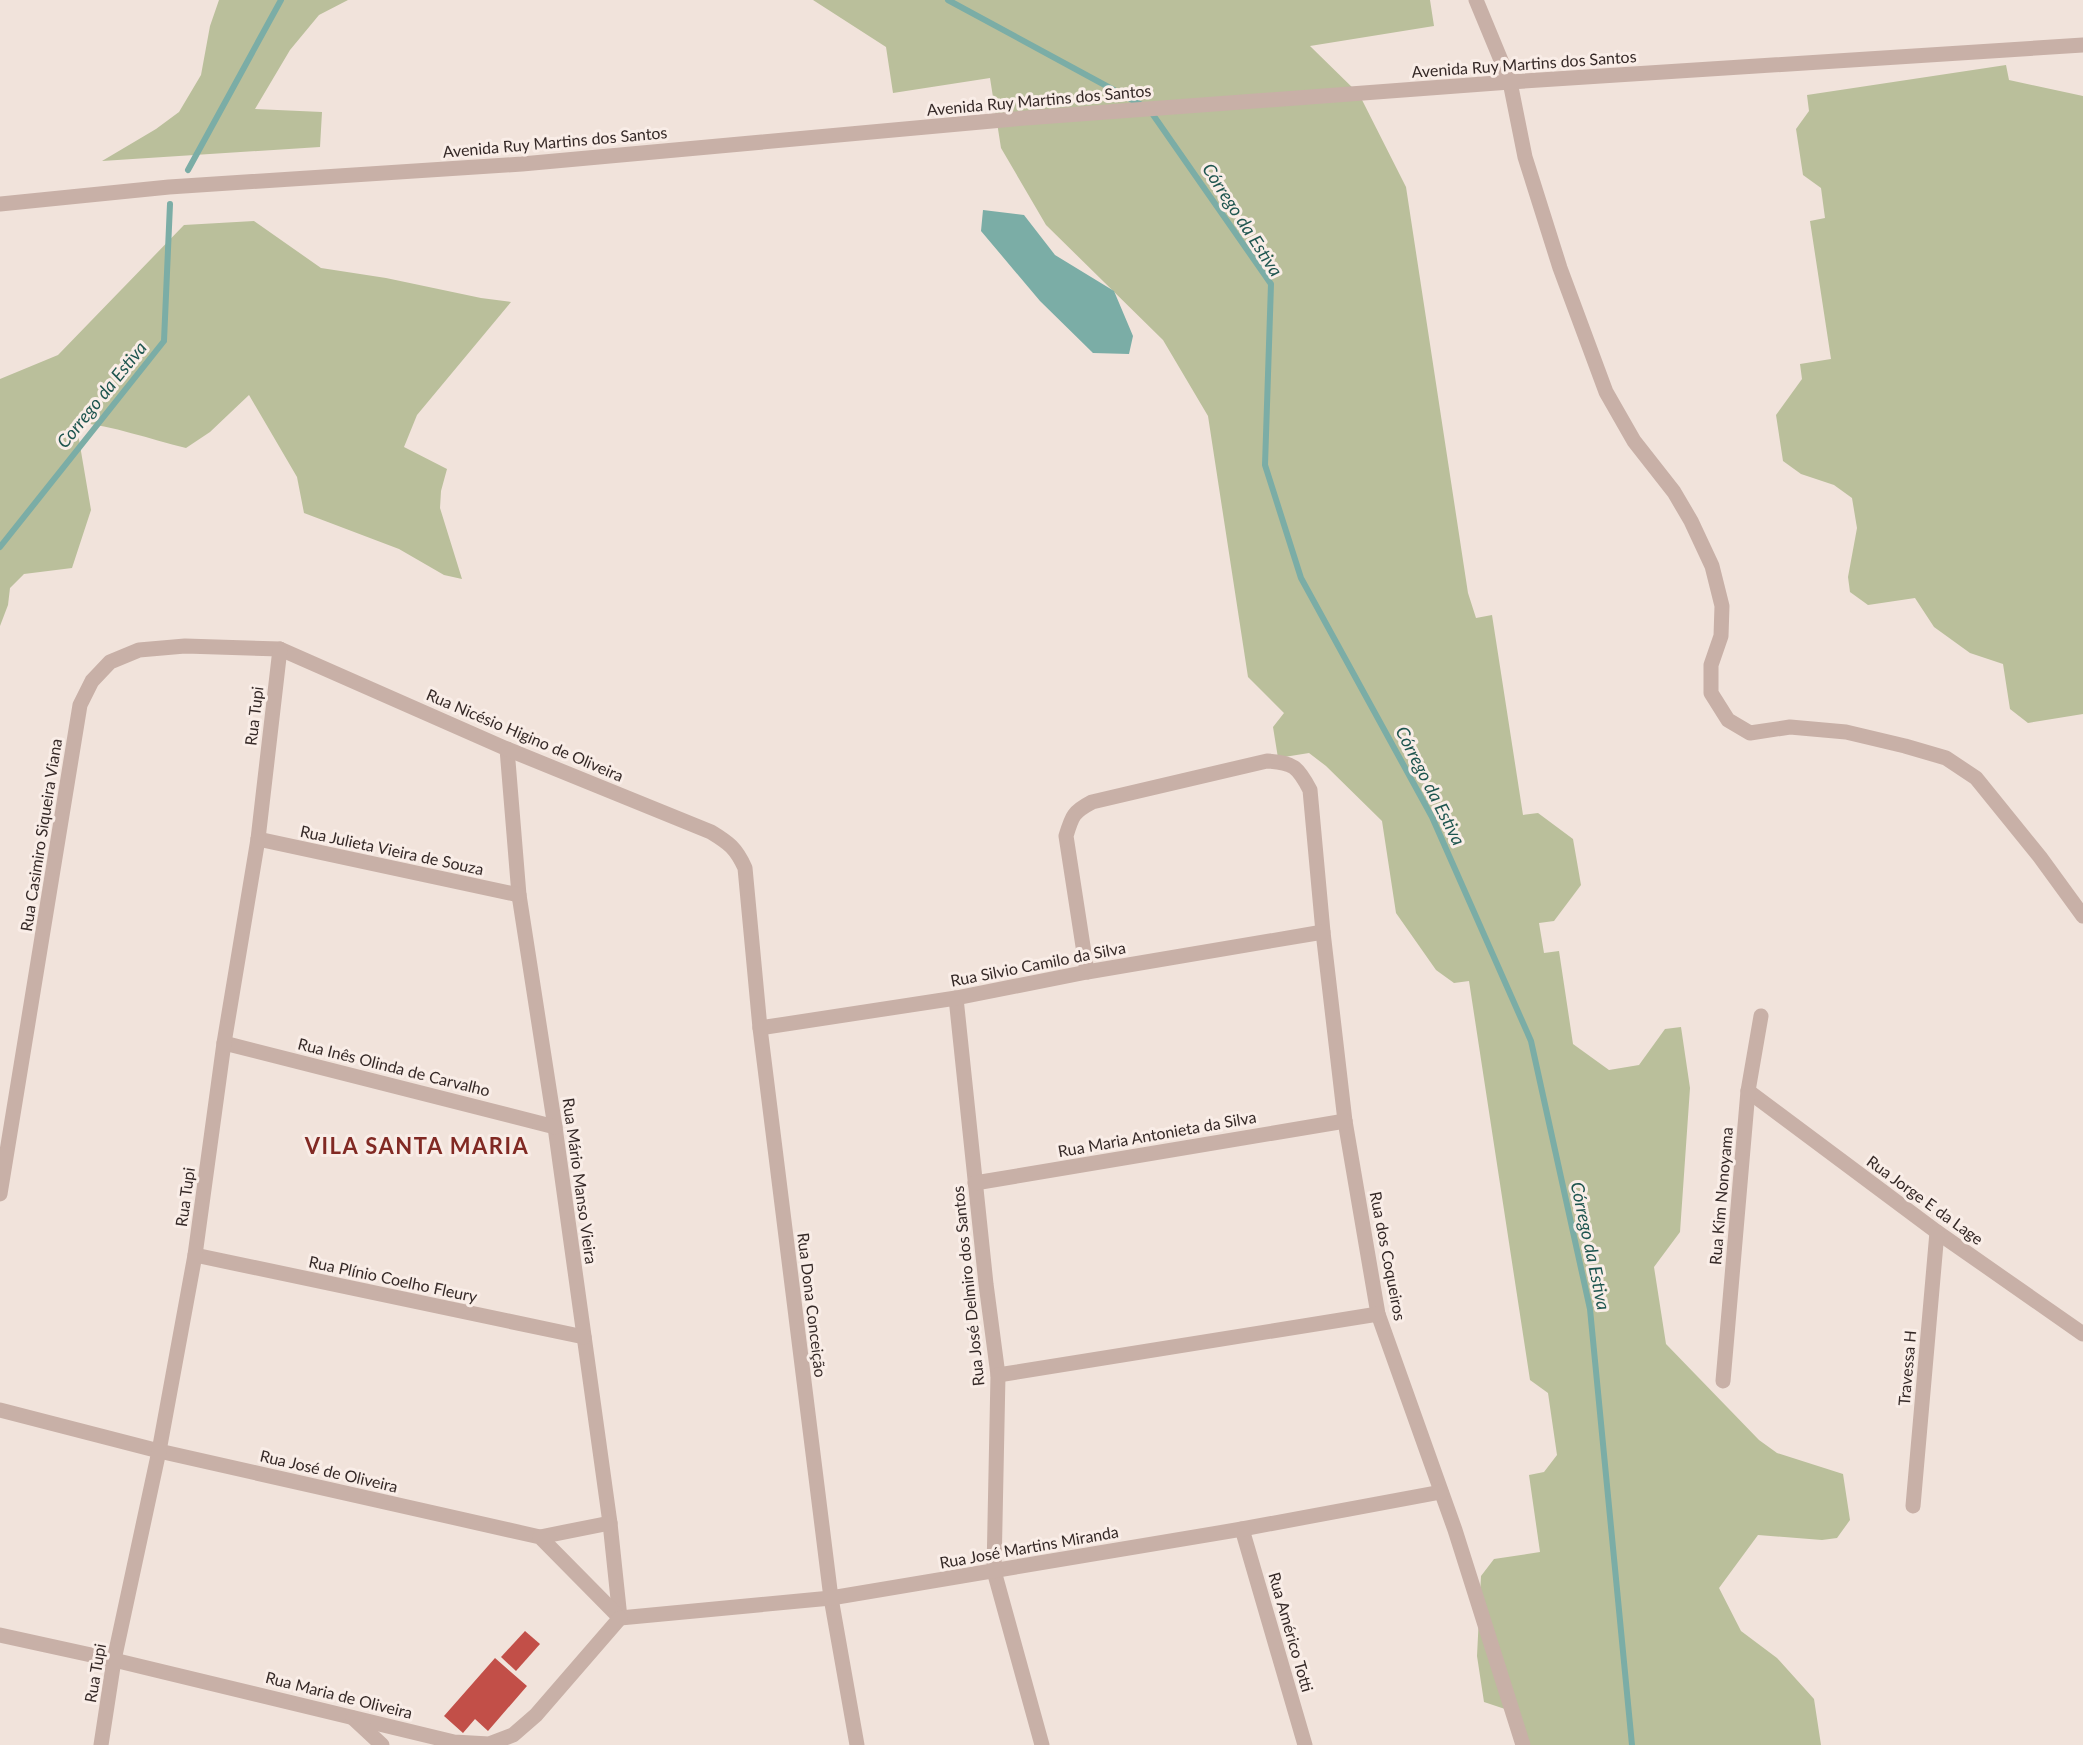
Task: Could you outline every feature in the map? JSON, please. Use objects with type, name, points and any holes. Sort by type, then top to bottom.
[{"type":"street","points":[[1476,0],[1510,82],[1525,157],[1560,268],[1606,392],[1634,441],[1674,492],[1691,521],[1712,566],[1722,606],[1721,636],[1711,665],[1711,693],[1728,720],[1750,733],[1790,727],[1846,732],[1946,758],[1976,778],[2040,857],[2083,916]]},
{"type":"street","name":"Avenida Ruy Martins dos Santos","points":[[0,204],[169,187],[522,164],[1014,119],[1510,82],[2083,45]]},
{"type":"street","name":"Rua Casimiro Siqueira Viana","points":[[0,1194],[80,705],[92,681],[110,662],[139,650],[184,646],[280,649]]},
{"type":"street","name":"Rua Nicésio Higino de Oliveira","points":[[280,649],[507,749],[711,832],[728,841],[738,852],[745,868]]},
{"type":"street","name":"Rua Tupi","points":[[101,1745],[114,1660],[159,1451],[195,1255],[224,1043],[258,839],[280,649]]},
{"type":"street","name":"Rua Mário Manso Vieira","points":[[507,749],[519,895],[555,1126],[610,1523],[620,1617]]},
{"type":"street","name":"Rua dos Coqueiros","points":[[1087,972],[1066,836],[1071,818],[1077,810],[1092,802],[1267,761],[1283,762],[1295,766],[1310,790],[1323,932],[1345,1121],[1378,1314],[1455,1530],[1523,1745]]},
{"type":"street","name":"Rua Julieta Vieira de Souza","points":[[258,839],[519,895]]},
{"type":"street","name":"Rua Dona Conceição","points":[[745,868],[760,1028],[831,1598],[857,1745]]},
{"type":"street","name":"Rua Silvio Camilo da Silva","points":[[760,1028],[956,998],[1087,972],[1323,932]]},
{"type":"street","name":"Rua José Delmiro dos Santos","points":[[956,998],[998,1375],[994,1571],[1042,1745]]},
{"type":"street","name":"Rua Kim Nonoyama","points":[[1723,1381],[1749,1091],[1761,1016]]},
{"type":"street","name":"Rua Inês Olinda de Carvalho","points":[[224,1043],[555,1126]]},
{"type":"street","name":"Rua Jorge E da Lage","points":[[1749,1091],[1937,1232],[2083,1334]]},
{"type":"street","name":"Rua Maria Antonieta da Silva","points":[[975,1183],[1345,1121]]},
{"type":"street","name":"Travessa H","points":[[1913,1506],[1937,1232]]},
{"type":"street","name":"Rua Plínio Coelho Fleury","points":[[195,1255],[584,1337]]},
{"type":"street","points":[[998,1375],[1378,1314]]},
{"type":"street","name":"Rua José de Oliveira","points":[[0,1410],[159,1451],[540,1538]]},
{"type":"street","name":"Rua José Martins Miranda","points":[[620,1617],[831,1598],[1242,1529],[1441,1492]]},
{"type":"street","points":[[540,1538],[610,1523]]},
{"type":"street","name":"Rua Américo Totti","points":[[1242,1529],[1305,1745]]},
{"type":"street","points":[[540,1538],[620,1617]]},
{"type":"street","name":"Rua Maria de Oliveira","points":[[0,1635],[114,1660],[454,1742],[489,1744],[513,1735],[536,1715],[620,1617]]},
{"type":"street","points":[[351,1716],[382,1745]]},
{"type":"green space","points":[[219,0],[348,0],[319,15],[290,50],[255,109],[322,112],[320,147],[102,161],[156,129],[179,112],[201,75],[210,26]]},
{"type":"green space","points":[[813,0],[1430,0],[1434,26],[1310,46],[1359,94],[1406,187],[1468,593],[1476,618],[1492,615],[1523,815],[1538,813],[1573,839],[1581,885],[1554,921],[1539,923],[1544,953],[1559,951],[1573,1044],[1609,1070],[1639,1065],[1665,1029],[1681,1027],[1690,1088],[1680,1232],[1654,1267],[1666,1344],[1759,1440],[1777,1453],[1843,1474],[1850,1520],[1837,1538],[1822,1540],[1758,1535],[1719,1588],[1741,1631],[1777,1658],[1814,1699],[1821,1745],[1522,1745],[1517,1713],[1484,1702],[1477,1656],[1481,1576],[1494,1559],[1540,1552],[1529,1475],[1544,1472],[1557,1455],[1548,1393],[1530,1380],[1469,981],[1454,983],[1436,970],[1396,913],[1382,821],[1326,766],[1309,753],[1278,758],[1273,727],[1284,713],[1248,677],[1208,416],[1163,340],[1046,225],[1001,148],[990,78],[893,93],[886,47]]},
{"type":"green space","points":[[2006,65],[2009,80],[2083,96],[2083,714],[2028,723],[2010,709],[2003,664],[1970,653],[1934,627],[1915,598],[1868,605],[1850,592],[1848,577],[1857,528],[1852,498],[1834,485],[1801,474],[1783,461],[1776,415],[1802,379],[1800,364],[1831,359],[1810,221],[1825,218],[1821,188],[1803,175],[1796,129],[1809,111],[1807,95]]},
{"type":"green space","points":[[254,221],[321,268],[511,302],[417,415],[404,447],[447,469],[441,491],[440,508],[462,579],[444,575],[399,549],[304,513],[297,477],[249,395],[210,432],[186,448],[118,430],[76,422],[91,510],[72,568],[24,574],[10,588],[8,605],[0,626],[0,379],[58,355],[184,225]]},
{"type":"water","points":[[983,210],[1024,215],[1055,255],[1114,291],[1133,336],[1129,354],[1093,353],[1040,301],[981,231]]},
{"type":"building","points":[[525,1631],[540,1644],[516,1671],[501,1657]]},
{"type":"building","points":[[495,1658],[527,1686],[488,1731],[475,1719],[463,1733],[444,1716]]},
{"type":"waterway","name":"Corrego da Estiva","points":[[188,170],[281,0]]},
{"type":"waterway","name":"Córrego da Estiva","points":[[948,0],[1149,109],[1271,284],[1265,465],[1301,578],[1432,817],[1531,1041],[1590,1309],[1632,1745]]},
{"type":"waterway","name":"Corrego da Estiva","points":[[0,547],[164,341],[170,204]]},
{"type":"district","name":"VILA SANTA MARIA","points":[[417,1146]]}]
